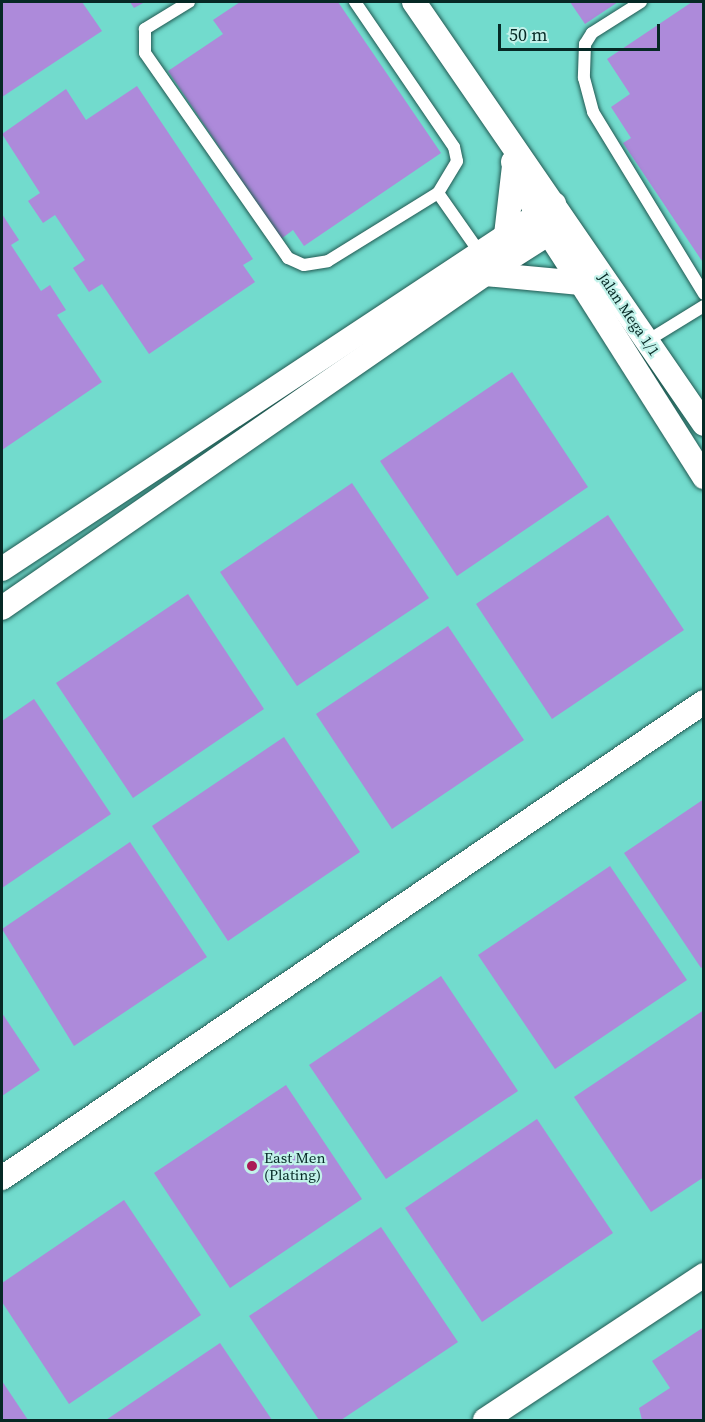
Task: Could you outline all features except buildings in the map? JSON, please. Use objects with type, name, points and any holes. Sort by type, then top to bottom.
[{"type":"street","points":[[414,2],[508,137],[552,218],[581,283],[704,477]]},
{"type":"street","points":[[506,235],[514,166],[508,137]]},
{"type":"street","points":[[514,166],[552,218]]},
{"type":"street","points":[[2,608],[482,264],[506,235],[552,218]]},
{"type":"street","points":[[2,569],[552,218]]},
{"type":"street","name":"Jalan Mega 1/1","points":[[552,218],[647,341],[704,424]]},
{"type":"street","points":[[482,264],[581,283]]},
{"type":"street","points":[[2,1178],[704,702]]},
{"type":"street","points":[[485,1420],[704,1275]]},
{"type":"lane","points":[[189,2],[145,29],[145,53],[288,258],[304,265],[328,261],[438,193],[452,176],[454,147],[355,2]]},
{"type":"lane","points":[[641,2],[592,33],[585,44],[584,78],[592,112],[704,294]]},
{"type":"lane","points":[[438,193],[482,264]]},
{"type":"lane","points":[[647,341],[704,306]]},
{"type":"place","name":"East Men (Plating)","points":[[252,1166]]}]
